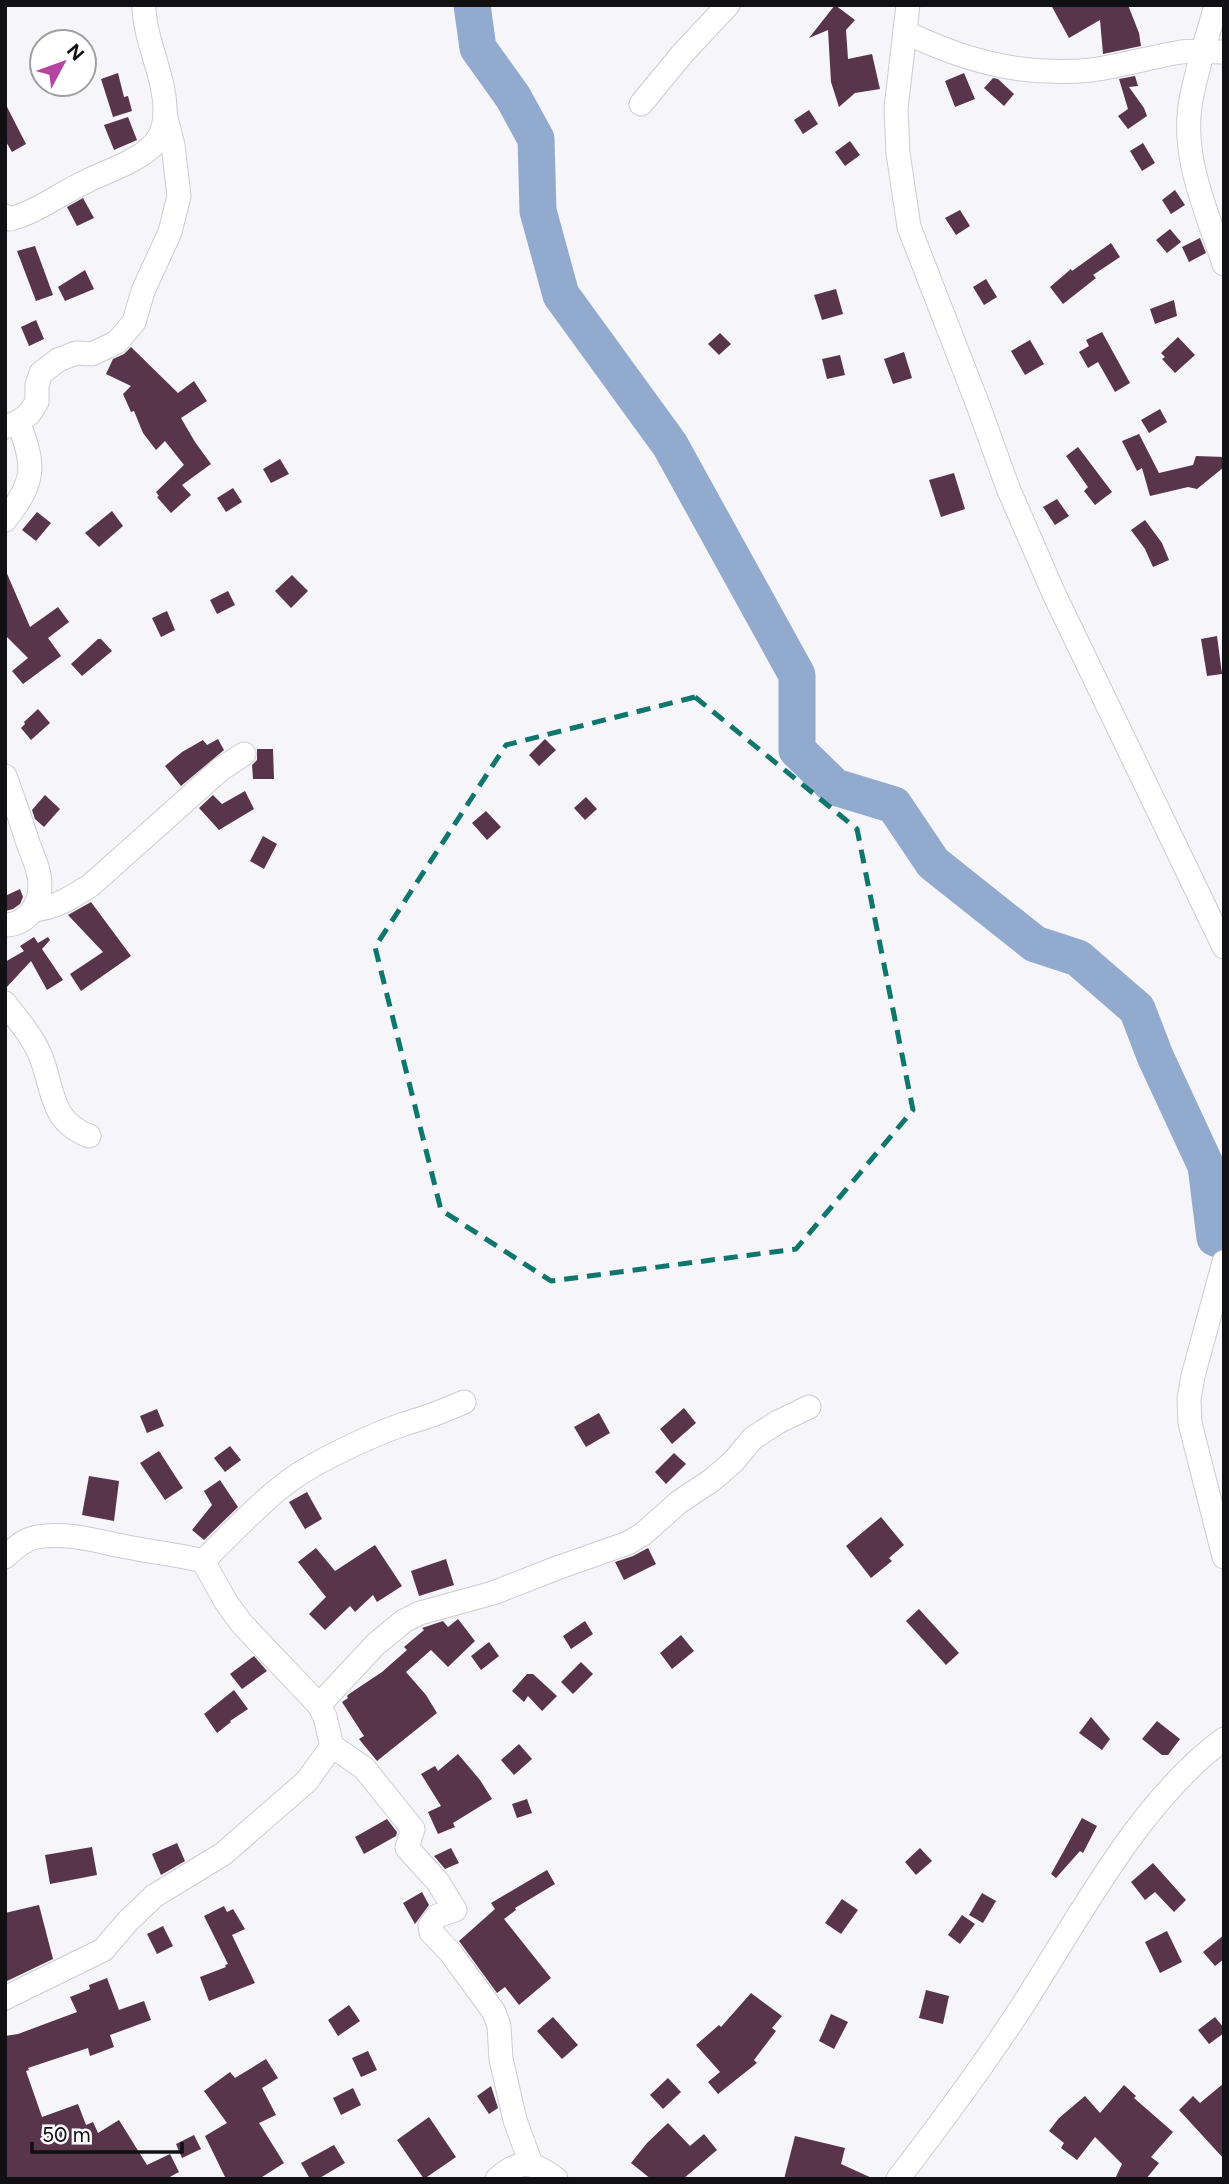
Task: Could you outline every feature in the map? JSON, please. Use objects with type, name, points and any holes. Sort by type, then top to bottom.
[{"type":"street","points":[[5,520],[21,499],[30,473],[29,448],[12,424],[29,414],[37,402],[37,385],[41,373],[58,360],[76,353],[92,354],[117,342],[134,323],[143,291],[170,232],[178,196],[173,145],[154,52],[145,23],[144,5]]},
{"type":"street","points":[[641,104],[683,53],[728,5]]},
{"type":"street","points":[[908,5],[896,108],[899,164],[909,227],[1008,488],[1054,594],[1224,947]]},
{"type":"street","points":[[1216,5],[1214,52],[1191,96],[1189,132],[1195,182],[1224,264]]},
{"type":"street","points":[[905,32],[971,60],[1009,68],[1050,72],[1092,70],[1184,51],[1214,52]]},
{"type":"street","points":[[5,216],[10,219],[25,215],[76,186],[142,155],[160,136],[165,114]]},
{"type":"street","points":[[19,919],[70,899],[91,884],[221,769],[244,754]]},
{"type":"street","points":[[5,776],[39,876],[38,899],[19,919],[14,937],[5,943]]},
{"type":"street","points":[[5,1003],[29,1035],[41,1057],[61,1117],[77,1132],[89,1136]]},
{"type":"street","points":[[1224,1262],[1189,1399],[1190,1423],[1224,1557]]},
{"type":"street","points":[[203,1561],[288,1482],[307,1469],[383,1433],[436,1415],[464,1402]]},
{"type":"street","points":[[318,1704],[376,1644],[404,1621],[420,1613],[493,1593],[557,1567],[628,1543],[643,1534],[679,1502],[712,1480],[733,1462],[753,1438],[809,1407]]},
{"type":"street","points":[[5,1557],[33,1537],[54,1535],[182,1555],[203,1561],[242,1624],[318,1704],[325,1717],[332,1746],[364,1768],[413,1829],[407,1848],[438,1882],[455,1910],[437,1916],[430,1926],[431,1932],[450,1952],[494,2012],[499,2026],[501,2059],[515,2120],[531,2164]]},
{"type":"street","points":[[898,2179],[975,2077],[1102,1879],[1141,1826],[1191,1767],[1224,1739]]},
{"type":"street","points":[[5,1998],[103,1950],[154,1896],[223,1854],[307,1781],[332,1746]]},
{"type":"street","points":[[497,2179],[509,2169],[531,2164],[541,2167],[556,2179]]},
{"type":"highlighted area","points":[[695,697],[857,829],[913,1110],[796,1249],[551,1281],[441,1210],[375,947],[506,745]]},
{"type":"building","points":[[835,5],[855,20],[846,30],[848,59],[872,54],[880,89],[855,93],[839,107],[831,82],[828,30],[809,38]]},
{"type":"building","points":[[1051,5],[1128,5],[1141,46],[1103,54],[1100,20],[1069,38]]},
{"type":"building","points":[[118,73],[124,97],[128,96],[132,111],[113,117],[101,79]]},
{"type":"building","points":[[964,73],[975,99],[955,107],[945,81]]},
{"type":"building","points":[[1135,76],[1138,86],[1129,87],[1147,116],[1128,129],[1118,116],[1128,109],[1119,79]]},
{"type":"building","points":[[993,78],[998,79],[1014,94],[1004,106],[984,88]]},
{"type":"building","points":[[5,103],[26,144],[12,152],[5,140]]},
{"type":"building","points":[[809,110],[818,124],[803,134],[794,120]]},
{"type":"building","points":[[128,117],[137,140],[114,150],[104,125]]},
{"type":"building","points":[[850,141],[860,155],[845,166],[835,152]]},
{"type":"building","points":[[1143,143],[1155,163],[1142,171],[1130,151]]},
{"type":"building","points":[[1175,190],[1185,205],[1171,214],[1162,200]]},
{"type":"building","points":[[83,198],[94,218],[77,226],[67,207]]},
{"type":"building","points":[[960,210],[970,226],[956,235],[945,218]]},
{"type":"building","points":[[1170,229],[1181,242],[1167,253],[1156,240]]},
{"type":"building","points":[[1200,238],[1206,253],[1189,262],[1182,247]]},
{"type":"building","points":[[1111,243],[1120,257],[1093,275],[1096,278],[1063,304],[1050,287],[1071,269],[1072,271]]},
{"type":"building","points":[[35,246],[53,295],[36,301],[17,251]]},
{"type":"building","points":[[85,270],[94,289],[65,301],[58,287]]},
{"type":"building","points":[[986,279],[997,297],[984,305],[973,287]]},
{"type":"building","points":[[836,289],[843,314],[822,320],[814,295]]},
{"type":"building","points":[[1174,300],[1177,316],[1155,324],[1150,309]]},
{"type":"building","points":[[36,320],[44,339],[29,346],[21,327]]},
{"type":"building","points":[[1102,332],[1130,383],[1115,392],[1098,362],[1088,368],[1079,352],[1089,346],[1086,340]]},
{"type":"building","points":[[720,333],[731,344],[719,355],[708,344]]},
{"type":"building","points":[[1178,337],[1195,355],[1175,373],[1162,359],[1165,357],[1161,353]]},
{"type":"building","points":[[1030,340],[1044,364],[1025,375],[1011,351]]},
{"type":"building","points":[[131,347],[178,393],[194,381],[207,401],[181,418],[211,464],[182,485],[191,495],[171,513],[156,492],[184,465],[165,441],[156,450],[143,433],[123,394],[131,386],[106,374],[113,359]]},
{"type":"building","points":[[904,352],[912,378],[893,384],[884,359]]},
{"type":"building","points":[[840,355],[845,375],[827,379],[822,359]]},
{"type":"building","points":[[1160,409],[1167,422],[1149,433],[1141,420]]},
{"type":"building","points":[[1139,434],[1159,473],[1193,465],[1196,456],[1224,457],[1224,467],[1197,489],[1188,487],[1150,496],[1142,468],[1137,471],[1122,441]]},
{"type":"building","points":[[1078,447],[1112,492],[1095,505],[1084,491],[1088,487],[1066,456]]},
{"type":"building","points":[[280,459],[289,474],[271,483],[263,469]]},
{"type":"building","points":[[954,473],[965,509],[941,517],[929,480]]},
{"type":"building","points":[[233,488],[242,502],[226,512],[217,498]]},
{"type":"building","points":[[1057,499],[1069,516],[1055,525],[1043,507]]},
{"type":"building","points":[[112,511],[123,526],[99,547],[85,533]]},
{"type":"building","points":[[37,512],[51,523],[36,541],[22,530]]},
{"type":"building","points":[[1145,520],[1162,543],[1169,560],[1153,567],[1145,549],[1131,530]]},
{"type":"building","points":[[5,569],[30,627],[58,607],[69,622],[48,638],[61,656],[23,684],[12,671],[28,658],[5,635]]},
{"type":"building","points":[[292,575],[308,591],[291,608],[275,591]]},
{"type":"building","points":[[228,591],[235,605],[217,614],[210,600]]},
{"type":"building","points":[[167,611],[175,630],[161,637],[152,618]]},
{"type":"building","points":[[1217,636],[1222,674],[1207,676],[1201,639]]},
{"type":"building","points":[[98,639],[112,651],[82,676],[71,664]]},
{"type":"building","points":[[38,709],[50,723],[31,740],[21,728]]},
{"type":"building","points":[[218,739],[224,750],[181,786],[165,766],[203,740],[207,745]]},
{"type":"building","points":[[545,739],[556,750],[539,766],[529,755]]},
{"type":"building","points":[[257,749],[273,749],[274,779],[253,779],[252,765],[257,760]]},
{"type":"building","points":[[245,791],[254,809],[219,830],[199,808],[213,795],[222,804]]},
{"type":"building","points":[[45,795],[60,809],[44,827],[35,819],[32,810]]},
{"type":"building","points":[[586,797],[597,809],[585,820],[574,808]]},
{"type":"building","points":[[486,811],[501,827],[487,840],[472,823]]},
{"type":"building","points":[[263,836],[277,844],[264,869],[250,861]]},
{"type":"building","points":[[20,889],[23,897],[20,904],[5,911],[5,896]]},
{"type":"building","points":[[91,902],[131,956],[81,991],[70,974],[103,952],[68,915]]},
{"type":"building","points":[[34,937],[38,943],[48,937],[50,940],[42,949],[63,980],[47,990],[31,961],[5,989],[5,962],[24,951],[20,946]]},
{"type":"building","points":[[684,1408],[696,1423],[672,1444],[660,1429]]},
{"type":"building","points":[[157,1409],[164,1426],[147,1433],[140,1416]]},
{"type":"building","points":[[599,1413],[610,1433],[586,1447],[574,1427]]},
{"type":"building","points":[[230,1446],[241,1460],[225,1472],[214,1458]]},
{"type":"building","points":[[159,1451],[183,1488],[165,1500],[140,1463]]},
{"type":"building","points":[[674,1453],[686,1464],[666,1484],[655,1472]]},
{"type":"building","points":[[89,1476],[119,1481],[114,1521],[82,1515]]},
{"type":"building","points":[[220,1480],[238,1507],[204,1540],[192,1530],[212,1505],[204,1491]]},
{"type":"building","points":[[307,1492],[322,1519],[305,1529],[289,1502]]},
{"type":"building","points":[[881,1517],[904,1545],[889,1558],[892,1561],[871,1578],[846,1546]]},
{"type":"building","points":[[375,1545],[402,1586],[377,1602],[373,1595],[355,1612],[350,1606],[325,1630],[309,1614],[326,1597],[298,1562],[316,1548],[335,1571]]},
{"type":"building","points":[[648,1548],[656,1564],[624,1580],[615,1562]]},
{"type":"building","points":[[446,1559],[454,1585],[419,1596],[411,1571]]},
{"type":"building","points":[[919,1609],[959,1653],[946,1665],[906,1621]]},
{"type":"building","points":[[458,1619],[475,1641],[448,1667],[431,1650],[406,1672],[437,1713],[377,1761],[359,1739],[364,1736],[342,1702],[407,1650],[404,1647],[424,1630],[422,1628],[443,1621],[448,1627]]},
{"type":"building","points":[[585,1621],[593,1634],[571,1649],[563,1636]]},
{"type":"building","points":[[681,1635],[694,1651],[672,1669],[660,1653]]},
{"type":"building","points":[[489,1642],[499,1656],[481,1670],[471,1656]]},
{"type":"building","points":[[254,1656],[267,1671],[242,1689],[230,1674]]},
{"type":"building","points":[[581,1662],[593,1674],[573,1694],[561,1682]]},
{"type":"building","points":[[527,1674],[533,1674],[557,1696],[542,1711],[528,1696],[524,1702],[512,1691]]},
{"type":"building","points":[[234,1690],[248,1709],[217,1733],[204,1714]]},
{"type":"building","points":[[1091,1717],[1110,1739],[1102,1750],[1079,1733]]},
{"type":"building","points":[[1157,1721],[1180,1739],[1168,1755],[1162,1755],[1142,1739]]},
{"type":"building","points":[[519,1744],[532,1759],[514,1775],[501,1760]]},
{"type":"building","points":[[458,1754],[492,1799],[453,1823],[455,1827],[438,1834],[428,1812],[441,1806],[421,1774],[435,1766],[438,1771]]},
{"type":"building","points":[[527,1799],[532,1813],[517,1818],[512,1804]]},
{"type":"building","points":[[1082,1818],[1097,1826],[1083,1853],[1080,1851],[1056,1878],[1051,1874]]},
{"type":"building","points":[[387,1819],[397,1832],[396,1836],[364,1854],[355,1837]]},
{"type":"building","points":[[177,1843],[185,1861],[161,1875],[152,1854]]},
{"type":"building","points":[[92,1847],[97,1875],[50,1884],[45,1855]]},
{"type":"building","points":[[451,1848],[459,1863],[445,1869],[434,1856]]},
{"type":"building","points":[[920,1848],[932,1861],[916,1875],[905,1862]]},
{"type":"building","points":[[1153,1863],[1186,1900],[1174,1912],[1155,1892],[1145,1900],[1131,1882]]},
{"type":"building","points":[[547,1870],[555,1884],[515,1908],[516,1910],[504,1919],[551,1978],[519,2005],[505,1987],[497,1993],[459,1941],[495,1909],[491,1903]]},
{"type":"building","points":[[422,1892],[429,1905],[415,1924],[403,1903]]},
{"type":"building","points":[[982,1893],[996,1901],[983,1923],[969,1915]]},
{"type":"building","points":[[842,1899],[858,1910],[841,1934],[825,1923]]},
{"type":"building","points":[[39,1905],[53,1959],[5,1982],[5,1913]]},
{"type":"building","points":[[224,1906],[227,1912],[233,1909],[245,1929],[232,1935],[255,1983],[209,2001],[200,1977],[228,1964],[204,1916]]},
{"type":"building","points":[[962,1915],[975,1924],[960,1944],[948,1935]]},
{"type":"building","points":[[163,1926],[173,1946],[157,1954],[147,1934]]},
{"type":"building","points":[[1167,1931],[1182,1962],[1160,1973],[1145,1942]]},
{"type":"building","points":[[1224,1935],[1224,1959],[1215,1966],[1203,1952]]},
{"type":"building","points":[[107,1978],[119,2010],[144,2001],[151,2020],[110,2035],[114,2047],[90,2056],[88,2048],[28,2068],[26,2071],[42,2117],[78,2104],[86,2125],[93,2122],[98,2133],[119,2120],[147,2165],[170,2154],[179,2172],[166,2179],[5,2179],[5,2036],[18,2034],[77,2012],[70,1997]]},
{"type":"building","points":[[926,1990],[949,1996],[943,2024],[919,2018]]},
{"type":"building","points":[[751,1993],[782,2016],[772,2028],[776,2031],[754,2060],[757,2063],[718,2094],[708,2082],[720,2072],[696,2045],[719,2025],[721,2027]]},
{"type":"building","points":[[349,2005],[360,2021],[338,2036],[328,2020]]},
{"type":"building","points":[[831,2014],[848,2022],[834,2049],[819,2041]]},
{"type":"building","points":[[553,2017],[578,2045],[562,2059],[537,2031]]},
{"type":"building","points":[[1215,2017],[1224,2028],[1224,2033],[1209,2044],[1198,2030]]},
{"type":"building","points":[[368,2051],[377,2070],[361,2077],[352,2058]]},
{"type":"building","points":[[266,2059],[278,2078],[262,2088],[276,2115],[259,2123],[284,2163],[259,2179],[226,2179],[205,2136],[227,2123],[204,2091],[230,2072],[235,2078]]},
{"type":"building","points":[[668,2078],[681,2092],[663,2109],[650,2095]]},
{"type":"building","points":[[1224,2083],[1224,2159],[1179,2110],[1193,2096],[1200,2103]]},
{"type":"building","points":[[1124,2085],[1136,2096],[1134,2098],[1173,2132],[1151,2157],[1159,2163],[1146,2179],[1115,2179],[1122,2164],[1095,2137],[1077,2160],[1061,2148],[1064,2143],[1049,2131],[1059,2118],[1085,2096],[1100,2113]]},
{"type":"building","points":[[491,2086],[498,2108],[489,2114],[477,2096]]},
{"type":"building","points":[[353,2088],[361,2105],[341,2115],[333,2098]]},
{"type":"building","points":[[429,2117],[456,2157],[424,2179],[397,2140]]},
{"type":"building","points":[[668,2123],[690,2146],[704,2134],[717,2150],[683,2179],[651,2179],[631,2163]]},
{"type":"building","points":[[194,2135],[201,2149],[182,2158],[176,2144]]},
{"type":"building","points":[[795,2136],[845,2148],[841,2164],[874,2179],[784,2179]]},
{"type":"building","points":[[334,2145],[345,2163],[318,2179],[310,2179],[301,2163]]},
{"type":"waterway","points":[[472,5],[478,48],[513,97],[536,139],[538,211],[561,295],[670,445],[797,675],[797,750],[835,787],[894,805],[933,863],[1035,944],[1078,958],[1137,1009],[1155,1056],[1206,1166],[1215,1238],[1224,1241]]}]
